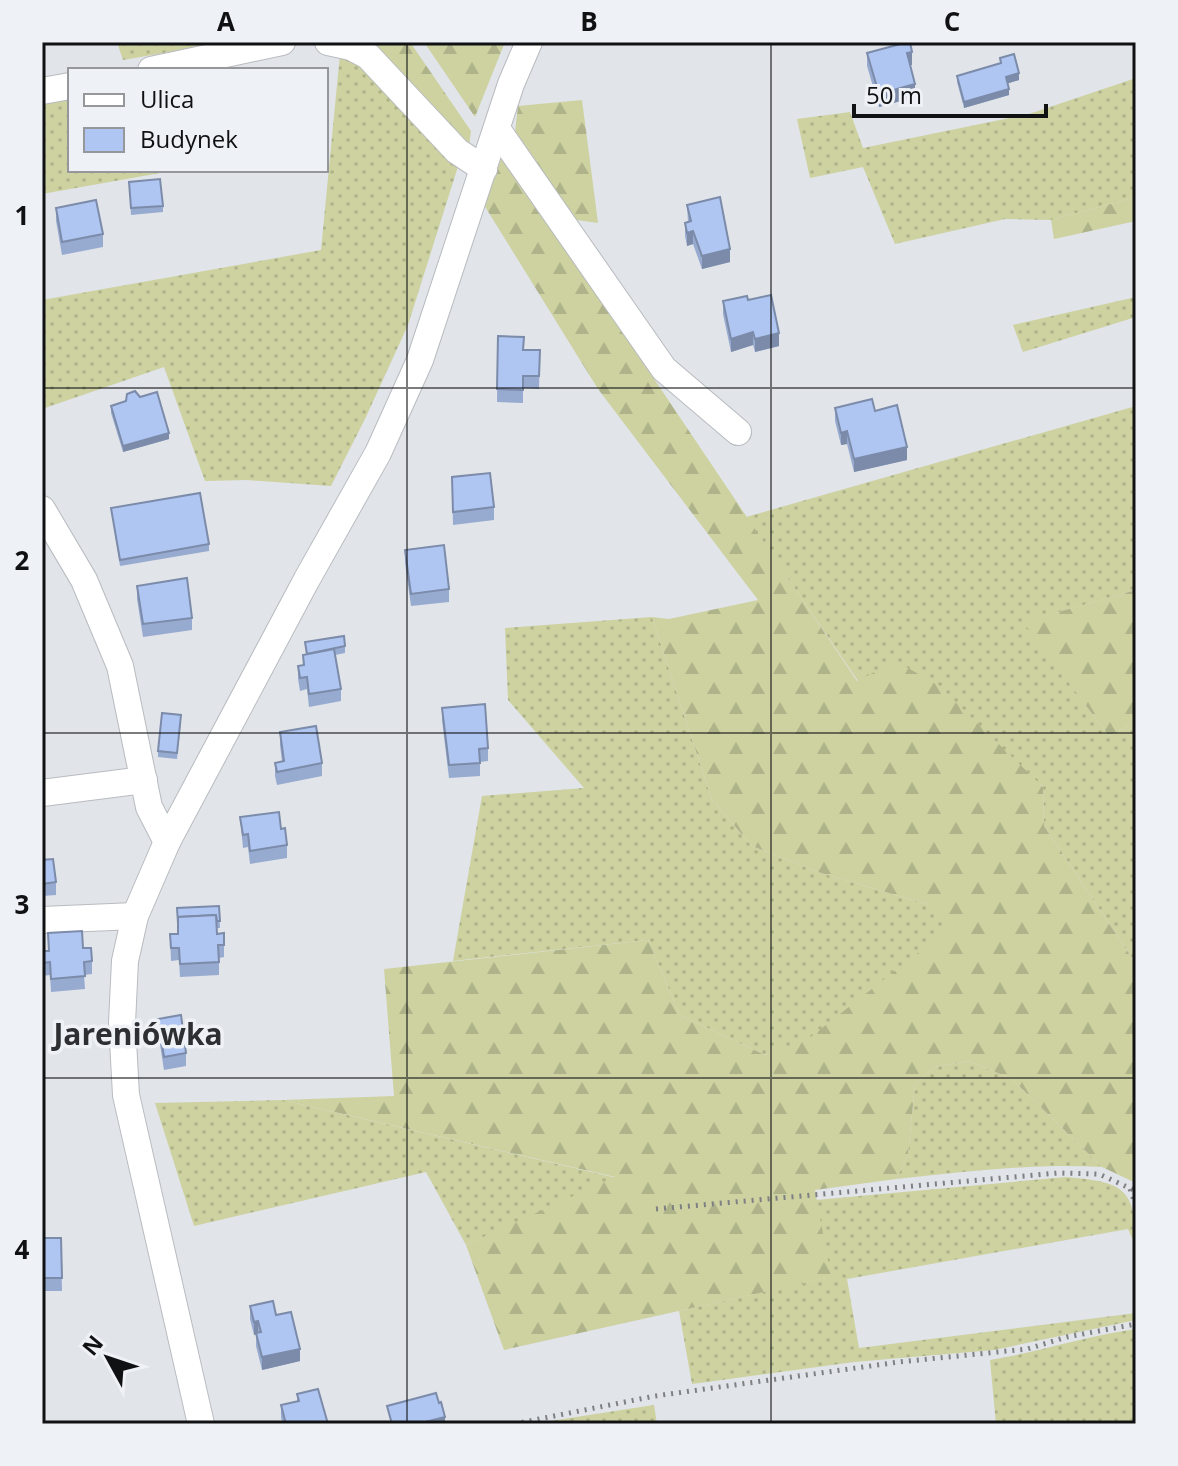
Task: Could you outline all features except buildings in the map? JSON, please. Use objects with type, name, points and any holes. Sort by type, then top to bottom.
[{"type":"street","points":[[160,68],[282,42]]},
{"type":"street","points":[[328,42],[351,47],[368,56],[457,151],[484,169]]},
{"type":"street","points":[[201,1424],[126,1095],[123,992],[125,961],[135,916],[167,842],[384,440],[420,360],[511,84],[529,42]]},
{"type":"street","points":[[42,91],[68,86]]},
{"type":"street","points":[[497,129],[664,369],[738,432]]},
{"type":"street","points":[[42,509],[84,580],[120,666],[149,807],[167,842]]},
{"type":"street","points":[[42,793],[144,780]]},
{"type":"street","points":[[42,920],[135,916]]},
{"type":"path","points":[[656,1209],[1058,1173],[1099,1174],[1133,1189],[1136,1206]]},
{"type":"path","points":[[514,1424],[655,1396],[899,1362],[1027,1349],[1067,1337],[1136,1324]]},
{"type":"green space","points":[[117,42],[227,42],[123,60]]},
{"type":"green space","points":[[364,42],[410,42],[471,131],[469,146]]},
{"type":"green space","points":[[424,42],[505,42],[475,117]]},
{"type":"green space","points":[[340,54],[359,58],[461,157],[408,325],[331,486],[247,480],[205,481],[164,367],[42,409],[42,300],[321,250]]},
{"type":"green space","points":[[1136,78],[1136,197],[1051,220],[1005,219],[895,244],[863,167],[810,178],[797,119],[850,112],[863,148],[1029,114]]},
{"type":"green space","points":[[68,93],[68,172],[166,172],[42,194],[42,98]]},
{"type":"green space","points":[[582,100],[598,223],[570,219],[515,132],[518,106]]},
{"type":"green space","points":[[503,154],[857,681],[896,661],[939,686],[1043,787],[1044,826],[1136,964],[1136,1183],[1102,1167],[1012,1079],[969,1061],[935,1067],[915,1084],[908,1155],[896,1179],[815,1190],[831,1277],[504,1350],[466,1245],[615,1177],[283,1100],[394,1096],[384,969],[648,940],[680,1015],[765,1055],[808,1039],[947,930],[926,904],[821,873],[752,846],[712,800],[652,617],[669,619],[758,600],[598,389],[484,205]]},
{"type":"green space","points":[[1136,197],[1136,221],[1054,239],[1051,220]]},
{"type":"green space","points":[[1136,297],[1136,317],[1023,352],[1013,325]]},
{"type":"green space","points":[[1136,406],[1136,590],[1024,622],[1109,736],[1136,722],[1136,964],[1044,826],[1043,786],[858,681],[746,517]]},
{"type":"green space","points":[[1136,590],[1136,722],[1109,736],[1023,622]]},
{"type":"green space","points":[[652,617],[712,800],[752,846],[821,873],[926,904],[948,930],[808,1040],[765,1055],[680,1015],[648,940],[453,961],[482,796],[584,788],[508,700],[505,628]]},
{"type":"green space","points":[[969,1061],[1012,1079],[1102,1167],[1025,1167],[896,1179],[908,1155],[915,1084],[935,1067]]},
{"type":"green space","points":[[283,1100],[617,1178],[466,1245],[426,1172],[194,1226],[155,1103]]},
{"type":"green space","points":[[1066,1177],[1101,1182],[1122,1191],[1133,1211],[1136,1247],[1128,1229],[847,1279],[859,1348],[1136,1313],[1136,1320],[994,1350],[854,1362],[692,1384],[679,1311],[830,1277],[816,1200]]},
{"type":"green space","points":[[1136,1329],[1136,1422],[996,1424],[990,1360]]},
{"type":"green space","points":[[654,1405],[657,1424],[531,1424]]},
{"type":"district","name":"Jareniówka","points":[[138,1033]]}]
